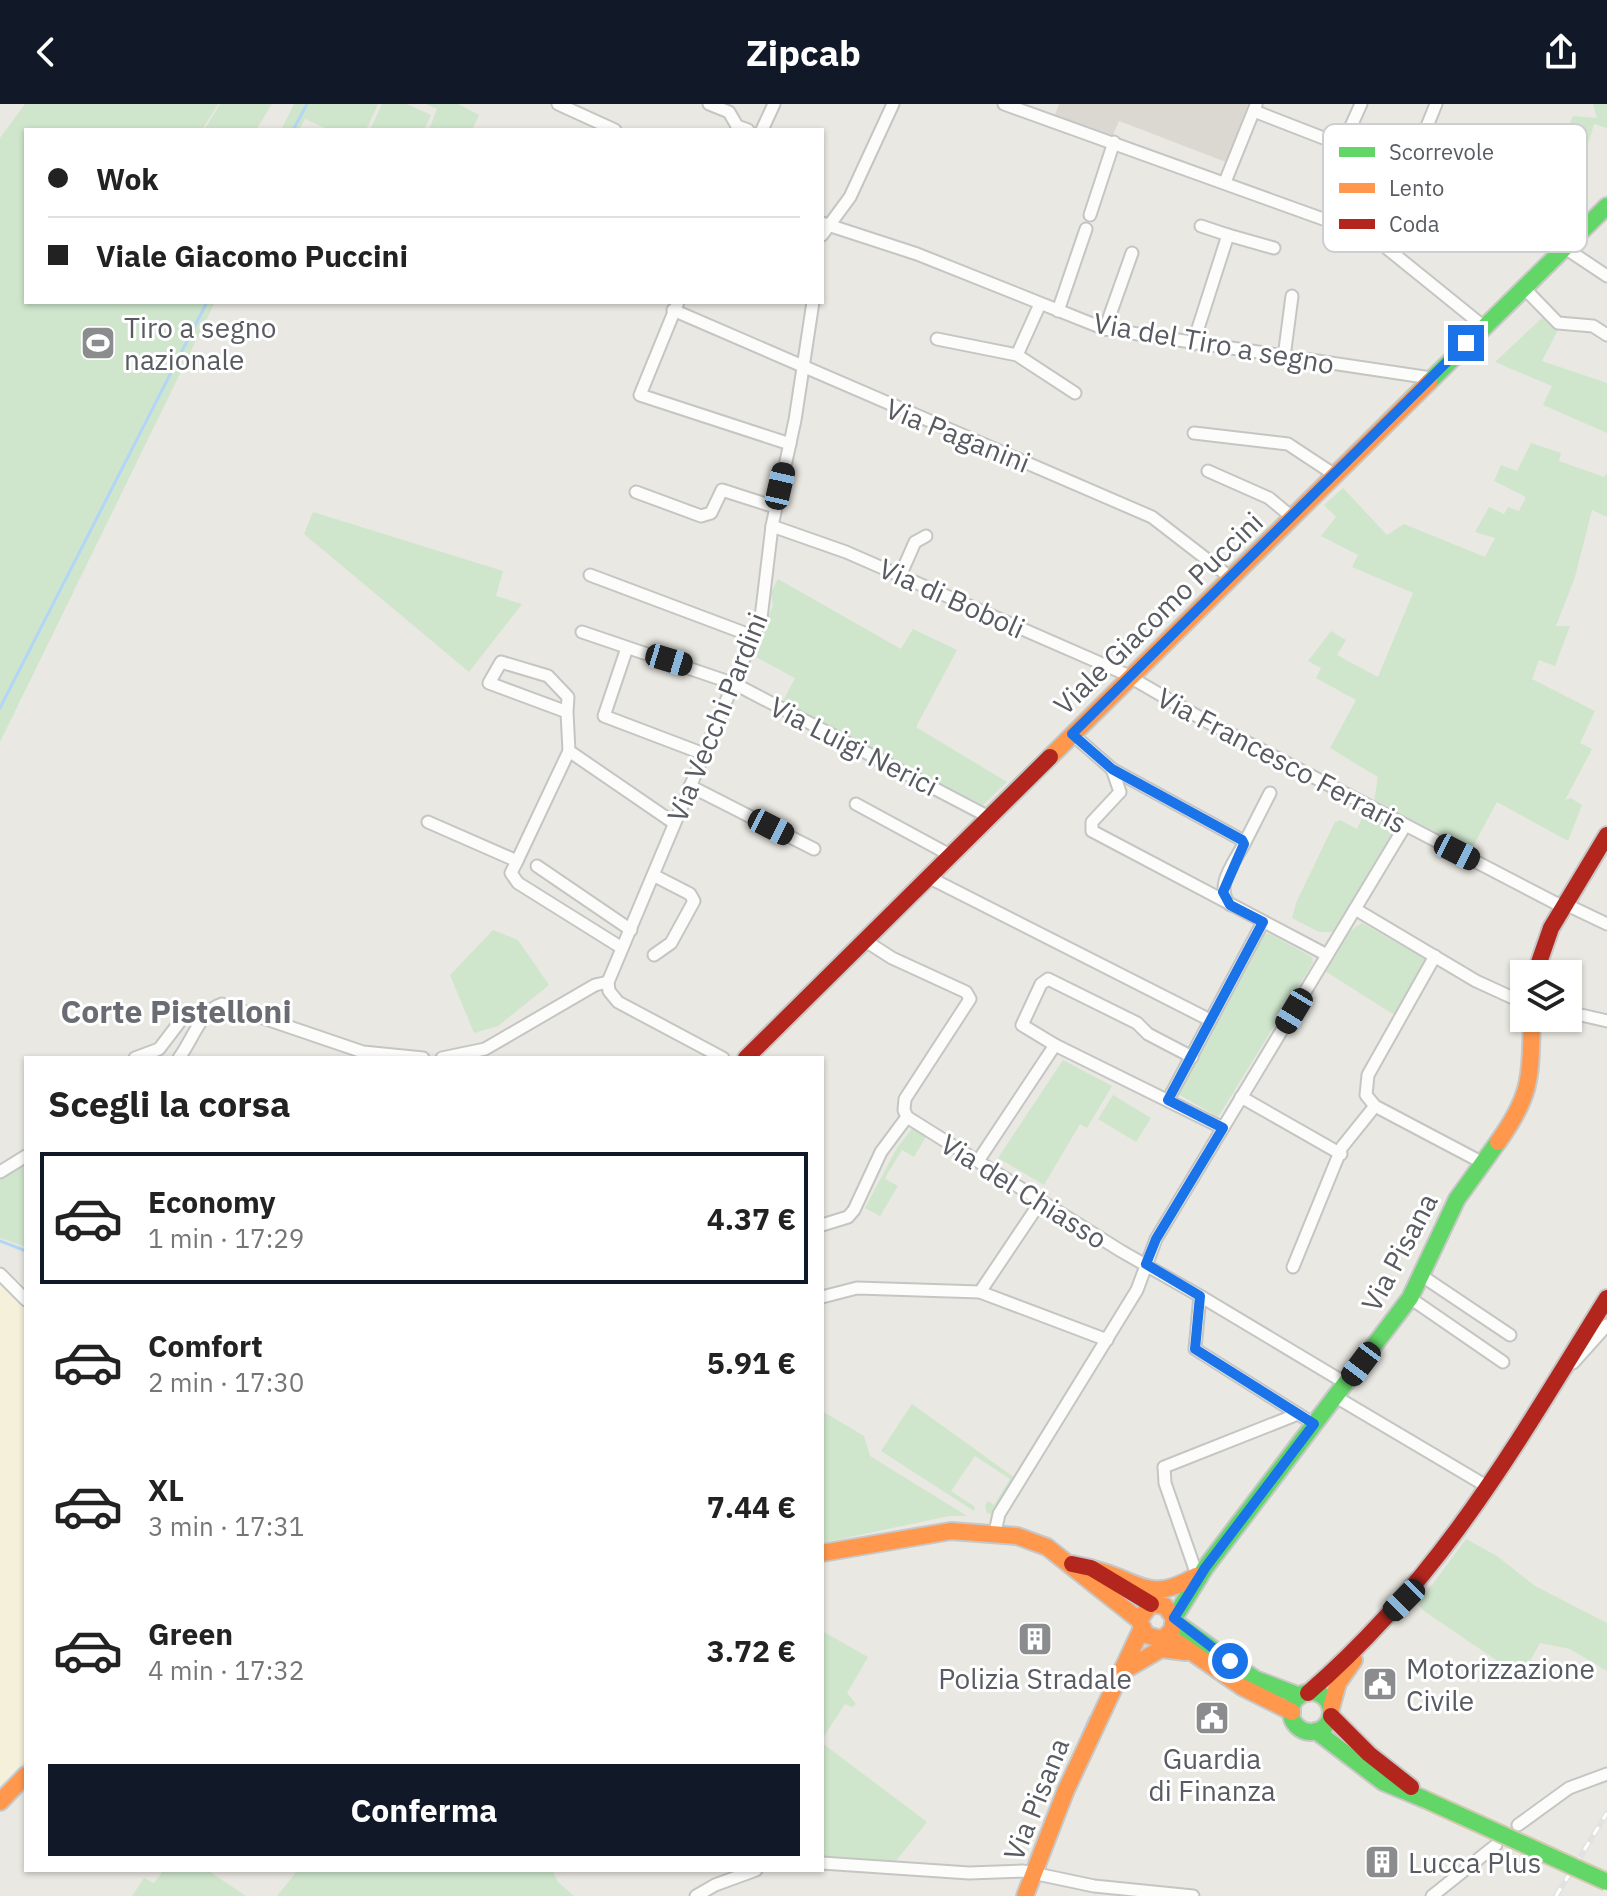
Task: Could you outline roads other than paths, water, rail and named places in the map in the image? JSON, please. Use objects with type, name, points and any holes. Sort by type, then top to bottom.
[{"type":"main road","name":"Viale Giacomo Puccini","points":[[1587,226],[1607,206]]},
{"type":"main road","name":"Viale Giacomo Puccini","points":[[748,1056],[1561,252]]},
{"type":"main road","points":[[1539,960],[1545,940],[1564,905],[1607,835]]},
{"type":"main road","name":"Via Pisana","points":[[1025,1896],[1029,1872],[1124,1673],[1140,1625],[1156,1604],[1179,1594],[1205,1567],[1410,1298],[1457,1199],[1525,1102],[1532,1032]]},
{"type":"main road","points":[[1316,1731],[1326,1726],[1338,1683],[1386,1619],[1437,1562],[1607,1298]]},
{"type":"main road","points":[[824,1553],[943,1530],[995,1532],[1035,1544],[1072,1564],[1113,1572],[1160,1593],[1176,1589],[1205,1567]]},
{"type":"main road","points":[[1072,1564],[1084,1578],[1127,1607],[1140,1625],[1198,1655],[1242,1687],[1292,1712],[1299,1727],[1316,1731],[1373,1775],[1607,1882]]},
{"type":"main road","name":"Via Pisana","points":[[1124,1673],[1162,1638],[1205,1567]]},
{"type":"main road","points":[[1091,1568],[1156,1604],[1255,1679],[1304,1694],[1320,1694],[1331,1712],[1369,1754],[1424,1799]]},
{"type":"main road","points":[[1292,1712],[1304,1694],[1386,1619]]},
{"type":"main road","points":[[1124,1673],[1161,1649],[1198,1655]]},
{"type":"main road","points":[[0,1802],[24,1777]]},
{"type":"street","points":[[558,104],[611,128]]},
{"type":"street","points":[[709,104],[733,108],[737,126],[742,128]]},
{"type":"street","points":[[763,128],[774,104]]},
{"type":"street","points":[[824,228],[850,197],[893,104]]},
{"type":"street","points":[[1004,104],[1323,218]]},
{"type":"street","points":[[1352,124],[1361,104]]},
{"type":"street","points":[[1428,124],[1436,104]]},
{"type":"street","points":[[1225,182],[1255,107],[1323,136]]},
{"type":"street","points":[[1090,215],[1114,142]]},
{"type":"street","points":[[1201,226],[1274,248]]},
{"type":"street","name":"Via del Tiro a segno","points":[[824,228],[888,243],[1105,329],[1431,378]]},
{"type":"street","points":[[1058,311],[1086,229]]},
{"type":"street","points":[[1193,344],[1228,235]]},
{"type":"street","points":[[1396,252],[1483,326]]},
{"type":"street","points":[[1578,252],[1607,276]]},
{"type":"street","points":[[1105,329],[1132,253]]},
{"type":"street","points":[[1524,288],[1558,323],[1593,326],[1607,335]]},
{"type":"street","points":[[1284,357],[1292,296]]},
{"type":"street","name":"Via Vecchi Pardini","points":[[608,982],[755,637],[763,605],[775,507],[790,444],[813,304]]},
{"type":"street","points":[[1017,355],[1040,304]]},
{"type":"street","points":[[675,306],[640,395],[790,444]]},
{"type":"street","name":"Via Paganini","points":[[675,306],[803,370],[1152,517],[1231,578]]},
{"type":"street","points":[[937,339],[1017,355],[1075,393]]},
{"type":"street","points":[[1194,433],[1288,444],[1335,475]]},
{"type":"street","points":[[1208,471],[1269,498],[1293,518]]},
{"type":"street","points":[[636,492],[701,516],[711,513],[722,490],[775,507]]},
{"type":"street","name":"Via di Boboli","points":[[772,526],[834,547],[1090,657],[1130,678]]},
{"type":"street","points":[[900,576],[915,542],[926,536]]},
{"type":"street","points":[[590,575],[755,637]]},
{"type":"street","name":"Via Luigi Nerici","points":[[582,632],[735,684],[989,817]]},
{"type":"street","points":[[627,648],[604,716],[704,754]]},
{"type":"street","points":[[567,712],[489,683],[496,666],[501,662],[548,676],[568,697],[569,751],[511,873],[518,883],[622,948]]},
{"type":"street","name":"Via Francesco Ferraris","points":[[1130,678],[1405,826],[1607,924]]},
{"type":"street","points":[[1072,734],[1112,769],[1237,835],[1244,844]]},
{"type":"street","points":[[569,751],[674,823]]},
{"type":"street","points":[[1112,769],[1120,786],[1118,796]]},
{"type":"street","points":[[690,786],[814,849]]},
{"type":"street","points":[[1151,789],[1134,787],[1118,796],[1092,822],[1092,831],[1327,955]]},
{"type":"street","points":[[1230,905],[1225,899],[1223,885],[1270,793]]},
{"type":"street","points":[[856,804],[950,855]]},
{"type":"street","points":[[428,822],[517,861]]},
{"type":"street","points":[[995,1532],[999,1514],[1137,1290],[1156,1239],[1405,826]]},
{"type":"street","points":[[537,866],[631,930]]},
{"type":"street","points":[[654,955],[671,943],[694,901],[690,894],[655,876]]},
{"type":"street","points":[[928,877],[1204,1017]]},
{"type":"street","points":[[1207,891],[1223,885]]},
{"type":"street","points":[[1355,909],[1510,996]]},
{"type":"street","points":[[1168,1100],[1263,922]]},
{"type":"street","points":[[826,1223],[854,1210],[881,1152],[907,1117],[905,1099],[970,999],[966,992],[892,958],[864,940]]},
{"type":"street","points":[[1435,956],[1368,1075],[1366,1095],[1375,1106],[1483,1163]]},
{"type":"street","points":[[1192,1057],[1148,1034],[1137,1023],[1048,979],[1041,984],[1022,1025],[1055,1045],[1223,1128]]},
{"type":"street","points":[[452,1056],[485,1049],[595,985],[608,982],[609,991],[618,1002],[719,1056]]},
{"type":"street","points":[[181,1056],[195,1037],[202,1019],[213,1006],[222,1004],[363,1052],[403,1056]]},
{"type":"street","points":[[140,1056],[159,1049],[185,1015],[202,1019]]},
{"type":"street","points":[[1582,1015],[1607,1021]]},
{"type":"street","points":[[978,1161],[1055,1045]]},
{"type":"street","points":[[1241,1097],[1341,1154]]},
{"type":"street","points":[[1293,1267],[1342,1147],[1375,1106]]},
{"type":"street","name":"Via del Chiasso","points":[[907,1117],[1200,1296],[1488,1487]]},
{"type":"street","points":[[0,1172],[24,1157]]},
{"type":"street","points":[[980,1292],[1041,1201]]},
{"type":"street","points":[[0,1274],[24,1298]]},
{"type":"street","points":[[1422,1276],[1510,1335]]},
{"type":"street","points":[[824,1296],[857,1288],[980,1292],[1107,1340]]},
{"type":"street","points":[[1200,1296],[1195,1349],[1314,1424]]},
{"type":"street","points":[[1410,1298],[1503,1362]]},
{"type":"street","points":[[1554,1384],[1607,1325]]},
{"type":"street","points":[[1205,1567],[1189,1546],[1165,1483],[1164,1467],[1298,1414]]},
{"type":"street","points":[[1189,1546],[1201,1555],[1205,1567]]},
{"type":"street","points":[[1518,1825],[1548,1800],[1607,1774]]},
{"type":"street","points":[[1432,1896],[1496,1845]]},
{"type":"street","points":[[824,1863],[969,1873],[1029,1872],[1094,1886],[1193,1896]]},
{"type":"street","points":[[696,1896],[715,1885],[751,1872]]},
{"type":"waterway","points":[[294,128],[307,104]]},
{"type":"waterway","points":[[0,708],[206,304]]},
{"type":"waterway","points":[[0,1241],[24,1250]]},
{"type":"waterway","points":[[1076,1750],[1090,1717]]},
{"type":"waterway","points":[[1033,1853],[1050,1808]]},
{"type":"railway","points":[[1556,1896],[1607,1813]]},
{"type":"place","name":"Tiro a segno nazionale","points":[[98,343]]},
{"type":"place","name":"Polizia Stradale","points":[[1035,1639]]},
{"type":"place","name":"Motorizzazione Civile","points":[[1380,1684]]},
{"type":"place","name":"Guardia di Finanza","points":[[1212,1718]]},
{"type":"place","name":"Lucca Plus","points":[[1382,1862]]},
{"type":"district","name":"Corte Pistelloni","points":[[176,1011]]}]
